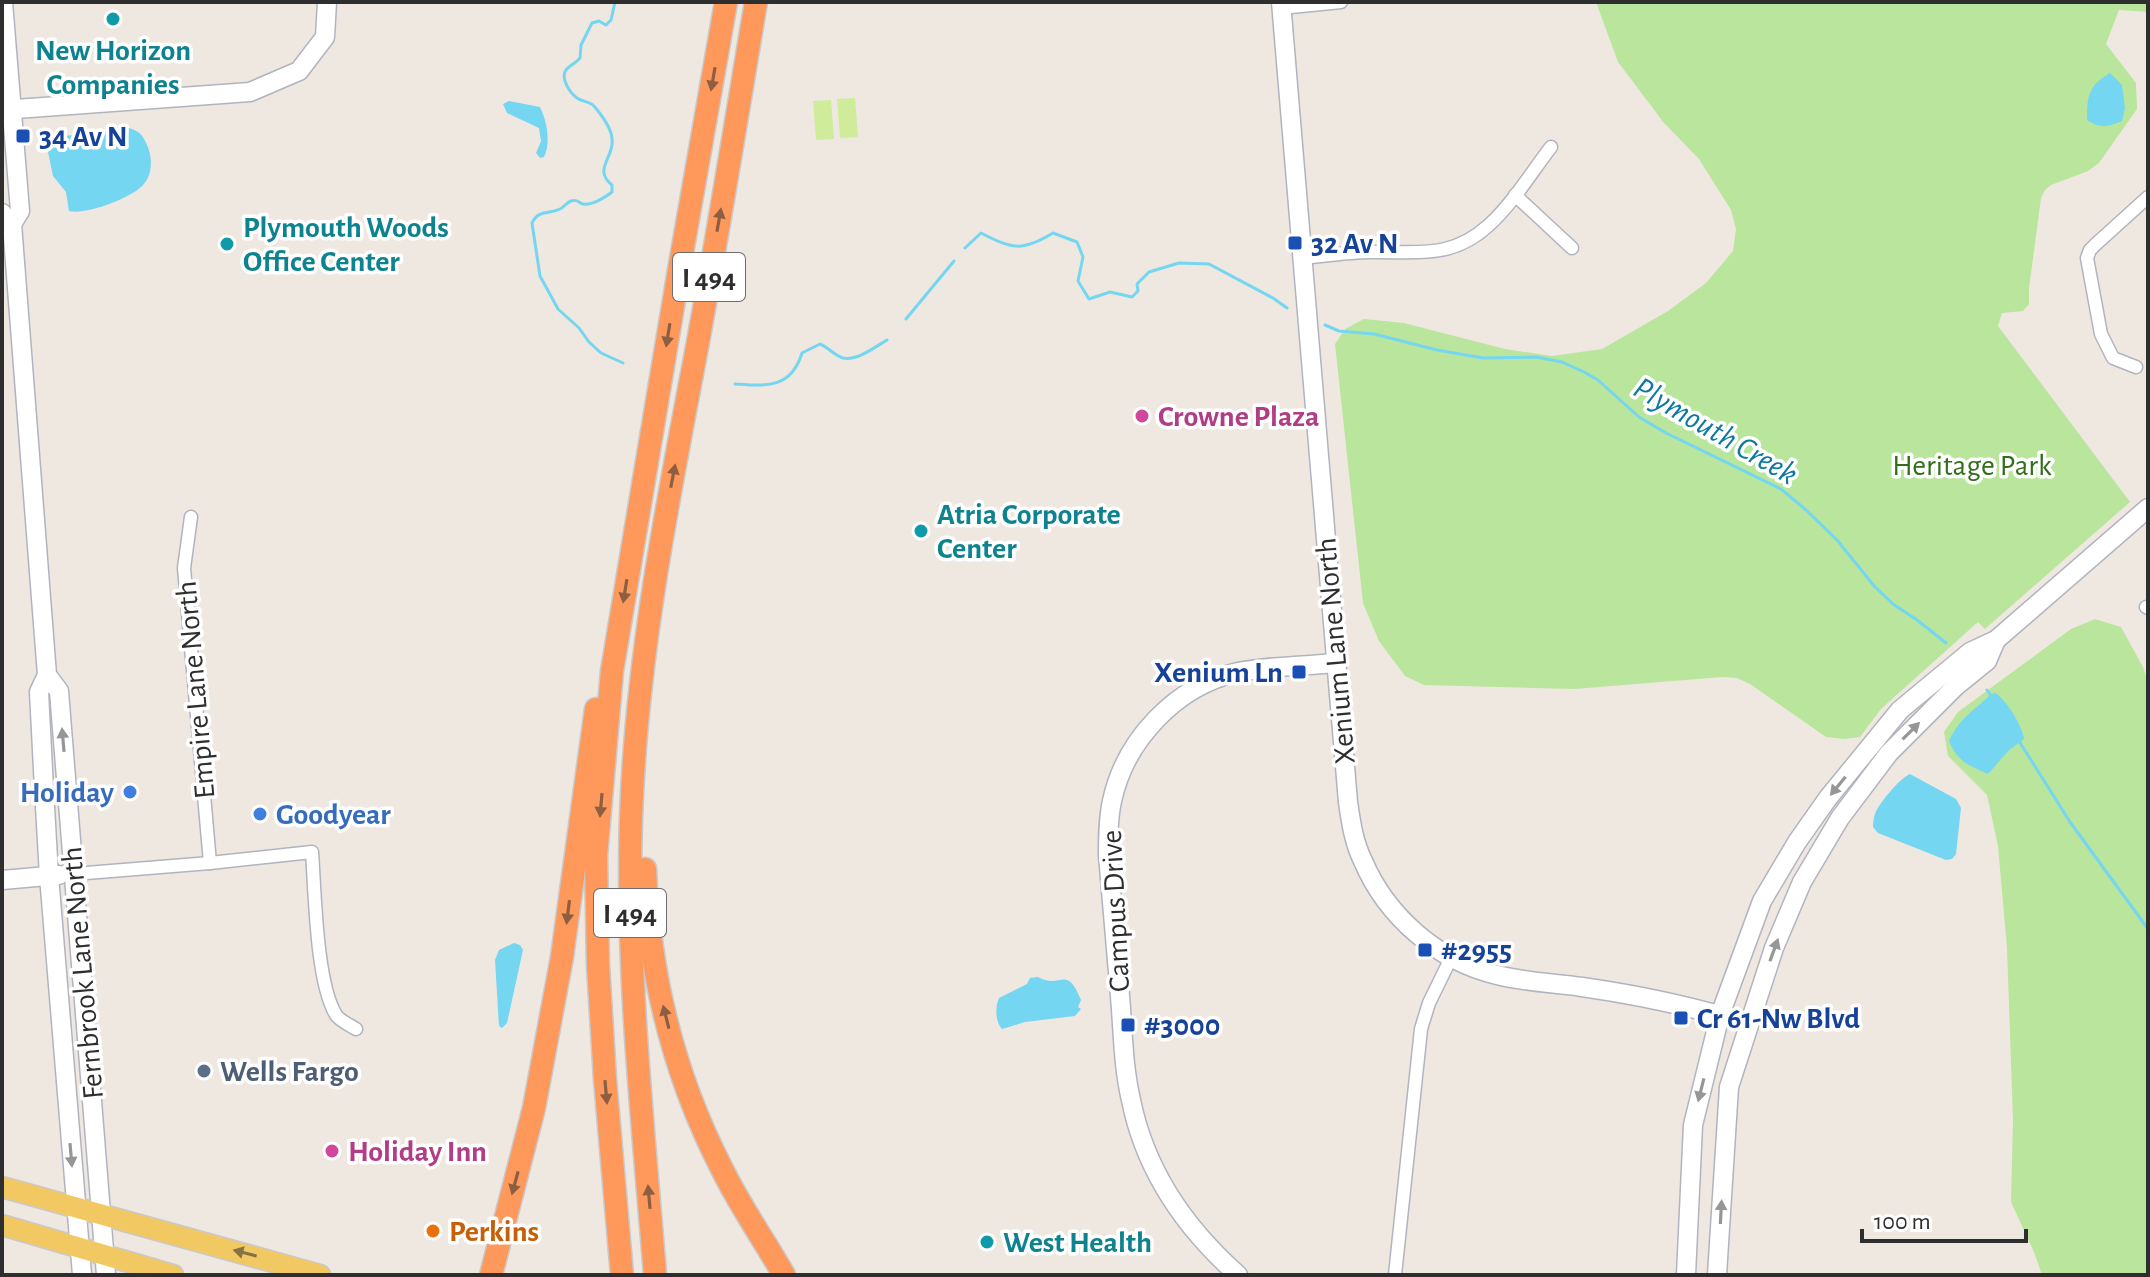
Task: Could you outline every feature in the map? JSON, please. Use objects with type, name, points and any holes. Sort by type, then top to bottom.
[{"type":"highway","name":"I 494","points":[[622,1275],[605,1079],[596,856],[612,671],[726,2]]},
{"type":"highway","name":"I 494","points":[[655,1275],[633,1014],[630,901],[631,817],[641,678],[658,552],[756,2]]},
{"type":"highway","points":[[658,552],[643,842],[646,912],[652,957],[690,1099],[722,1171],[784,1275]]},
{"type":"highway","points":[[491,1275],[534,1108],[562,957],[594,713],[612,671]]},
{"type":"highway","points":[[676,1055],[688,1072],[726,1151],[801,1275]]},
{"type":"main road","points":[[2,1187],[320,1275]]},
{"type":"main road","points":[[2,1225],[80,1248],[105,1265],[173,1275]]},
{"type":"street","name":"Fernbrook Lane North","points":[[3,2],[7,110],[20,211],[7,218],[47,675],[39,692],[49,876],[82,1275]]},
{"type":"street","points":[[7,110],[250,92],[299,71],[325,37],[327,2]]},
{"type":"street","points":[[1281,5],[1341,2]]},
{"type":"street","name":"Xenium Lane North","points":[[1281,5],[1348,802],[1362,860],[1376,888],[1393,910],[1413,930],[1451,958],[1495,975],[1637,996],[1749,1024]]},
{"type":"street","points":[[1302,258],[1369,252],[1425,253],[1468,239],[1488,226],[1551,147]]},
{"type":"street","points":[[1515,195],[1572,248]]},
{"type":"street","points":[[2136,367],[2113,358],[2101,334],[2087,258],[2090,250],[2148,197]]},
{"type":"street","points":[[1686,1275],[1693,1125],[1720,1015],[1762,901],[1797,842],[1828,798],[1900,710],[1970,652],[1996,640],[2148,508]]},
{"type":"street","name":"Empire Lane North","points":[[191,517],[184,568],[210,863]]},
{"type":"street","points":[[1717,1275],[1729,1087],[1774,948],[1802,882],[1840,818],[1889,753],[1956,686],[1987,661],[1996,640]]},
{"type":"street","name":"Campus Drive","points":[[1238,1275],[1192,1230],[1171,1200],[1140,1135],[1125,1064],[1108,855],[1111,802],[1119,775],[1146,729],[1165,710],[1188,694],[1211,681],[1237,672],[1336,663]]},
{"type":"street","name":"Fernbrook Lane North","points":[[47,675],[59,691],[105,1265]]},
{"type":"street","points":[[2,880],[312,852],[321,965],[337,1017],[356,1029]]},
{"type":"street","points":[[1395,1275],[1421,1029],[1429,1003],[1451,958]]},
{"type":"green space","name":"Heritage Park","points":[[1596,2],[2148,2],[2148,12],[2119,10],[2106,44],[2136,83],[2137,109],[2099,163],[2045,190],[2041,198],[2029,304],[2023,311],[2002,313],[1998,326],[2130,502],[1985,629],[1978,622],[1881,709],[1860,737],[1826,737],[1737,678],[1574,689],[1424,685],[1405,676],[1379,641],[1363,603],[1335,344],[1345,329],[1364,319],[1404,323],[1505,349],[1552,356],[1602,349],[1668,311],[1706,283],[1733,251],[1736,229],[1731,210],[1699,159],[1664,123],[1618,62]]},
{"type":"green space","points":[[855,98],[858,137],[840,138],[837,99]]},
{"type":"green space","points":[[831,100],[834,139],[816,140],[813,101]]},
{"type":"green space","points":[[2095,619],[2121,627],[2148,682],[2148,1275],[2042,1275],[2011,1202],[2013,1120],[2007,948],[1998,846],[1987,795],[1948,756],[1944,732],[1958,712],[2071,629]]},
{"type":"water","points":[[2110,73],[2122,85],[2125,108],[2122,121],[2100,126],[2087,120],[2088,98],[2097,82]]},
{"type":"water","points":[[509,101],[540,107],[547,132],[544,157],[540,158],[536,153],[541,141],[539,128],[507,113],[503,104]]},
{"type":"water","points":[[129,128],[141,134],[149,150],[151,167],[145,183],[135,192],[106,205],[86,211],[69,211],[66,192],[53,176],[47,147],[49,138]]},
{"type":"water","points":[[1995,693],[2013,714],[2024,739],[2009,750],[1988,774],[1964,762],[1949,741],[1962,720]]},
{"type":"water","points":[[1910,774],[1956,799],[1961,808],[1956,854],[1952,859],[1946,860],[1878,833],[1873,827],[1881,804]]},
{"type":"water","points":[[514,943],[523,950],[507,1023],[502,1028],[499,1026],[495,960],[499,950]]},
{"type":"water","points":[[1030,978],[1052,981],[1067,980],[1076,989],[1081,1000],[1078,1007],[1081,1009],[1075,1016],[1025,1022],[1002,1029],[996,1014],[999,998],[1027,984]]},
{"type":"waterway","name":"Plymouth Creek","points":[[615,2],[611,20],[606,25],[599,21],[592,23],[581,45],[580,58],[564,73],[571,93],[594,106],[610,130],[611,149],[604,173],[612,185],[612,192],[590,204],[571,201],[560,209],[541,214],[532,223],[540,276],[558,309],[601,353],[623,363]]},
{"type":"waterway","name":"Plymouth Creek","points":[[965,248],[981,233],[1017,246],[1025,246],[1053,233],[1077,242],[1083,257],[1078,281],[1089,299],[1110,292],[1132,297],[1138,291],[1137,284],[1149,272],[1179,263],[1209,264],[1287,308]]},
{"type":"waterway","name":"Plymouth Creek","points":[[906,319],[954,261]]},
{"type":"waterway","name":"Plymouth Creek","points":[[1325,325],[1339,331],[1374,334],[1483,358],[1536,357],[1562,362],[1584,372],[1598,380],[1639,417],[1781,489],[1837,540],[1893,604],[1946,643]]},
{"type":"waterway","name":"Plymouth Creek","points":[[735,384],[776,383],[791,373],[802,353],[820,344],[840,357],[848,358],[866,353],[887,340]]},
{"type":"waterway","name":"Plymouth Creek","points":[[1987,690],[1992,697]]},
{"type":"waterway","name":"Plymouth Creek","points":[[2019,741],[2070,822],[2148,929]]},
{"type":"place","name":"New Horizon Companies","points":[[113,19]]},
{"type":"place","name":"34 Av N","points":[[23,136]]},
{"type":"place","name":"32 Av N","points":[[1295,243]]},
{"type":"place","name":"Plymouth Woods Office Center","points":[[227,244]]},
{"type":"place","name":"Crowne Plaza","points":[[1142,416]]},
{"type":"place","name":"Atria Corporate Center","points":[[921,531]]},
{"type":"place","name":"Xenium Ln","points":[[1299,672]]},
{"type":"place","name":"Holiday","points":[[130,792]]},
{"type":"place","name":"Goodyear","points":[[260,814]]},
{"type":"place","name":"#2955","points":[[1425,950]]},
{"type":"place","name":"Cr 61-Nw Blvd","points":[[1681,1018]]},
{"type":"place","name":"#3000","points":[[1128,1025]]},
{"type":"place","name":"Wells Fargo","points":[[204,1071]]},
{"type":"place","name":"Holiday Inn","points":[[332,1151]]},
{"type":"place","name":"Perkins","points":[[433,1231]]},
{"type":"place","name":"West Health","points":[[987,1242]]}]
